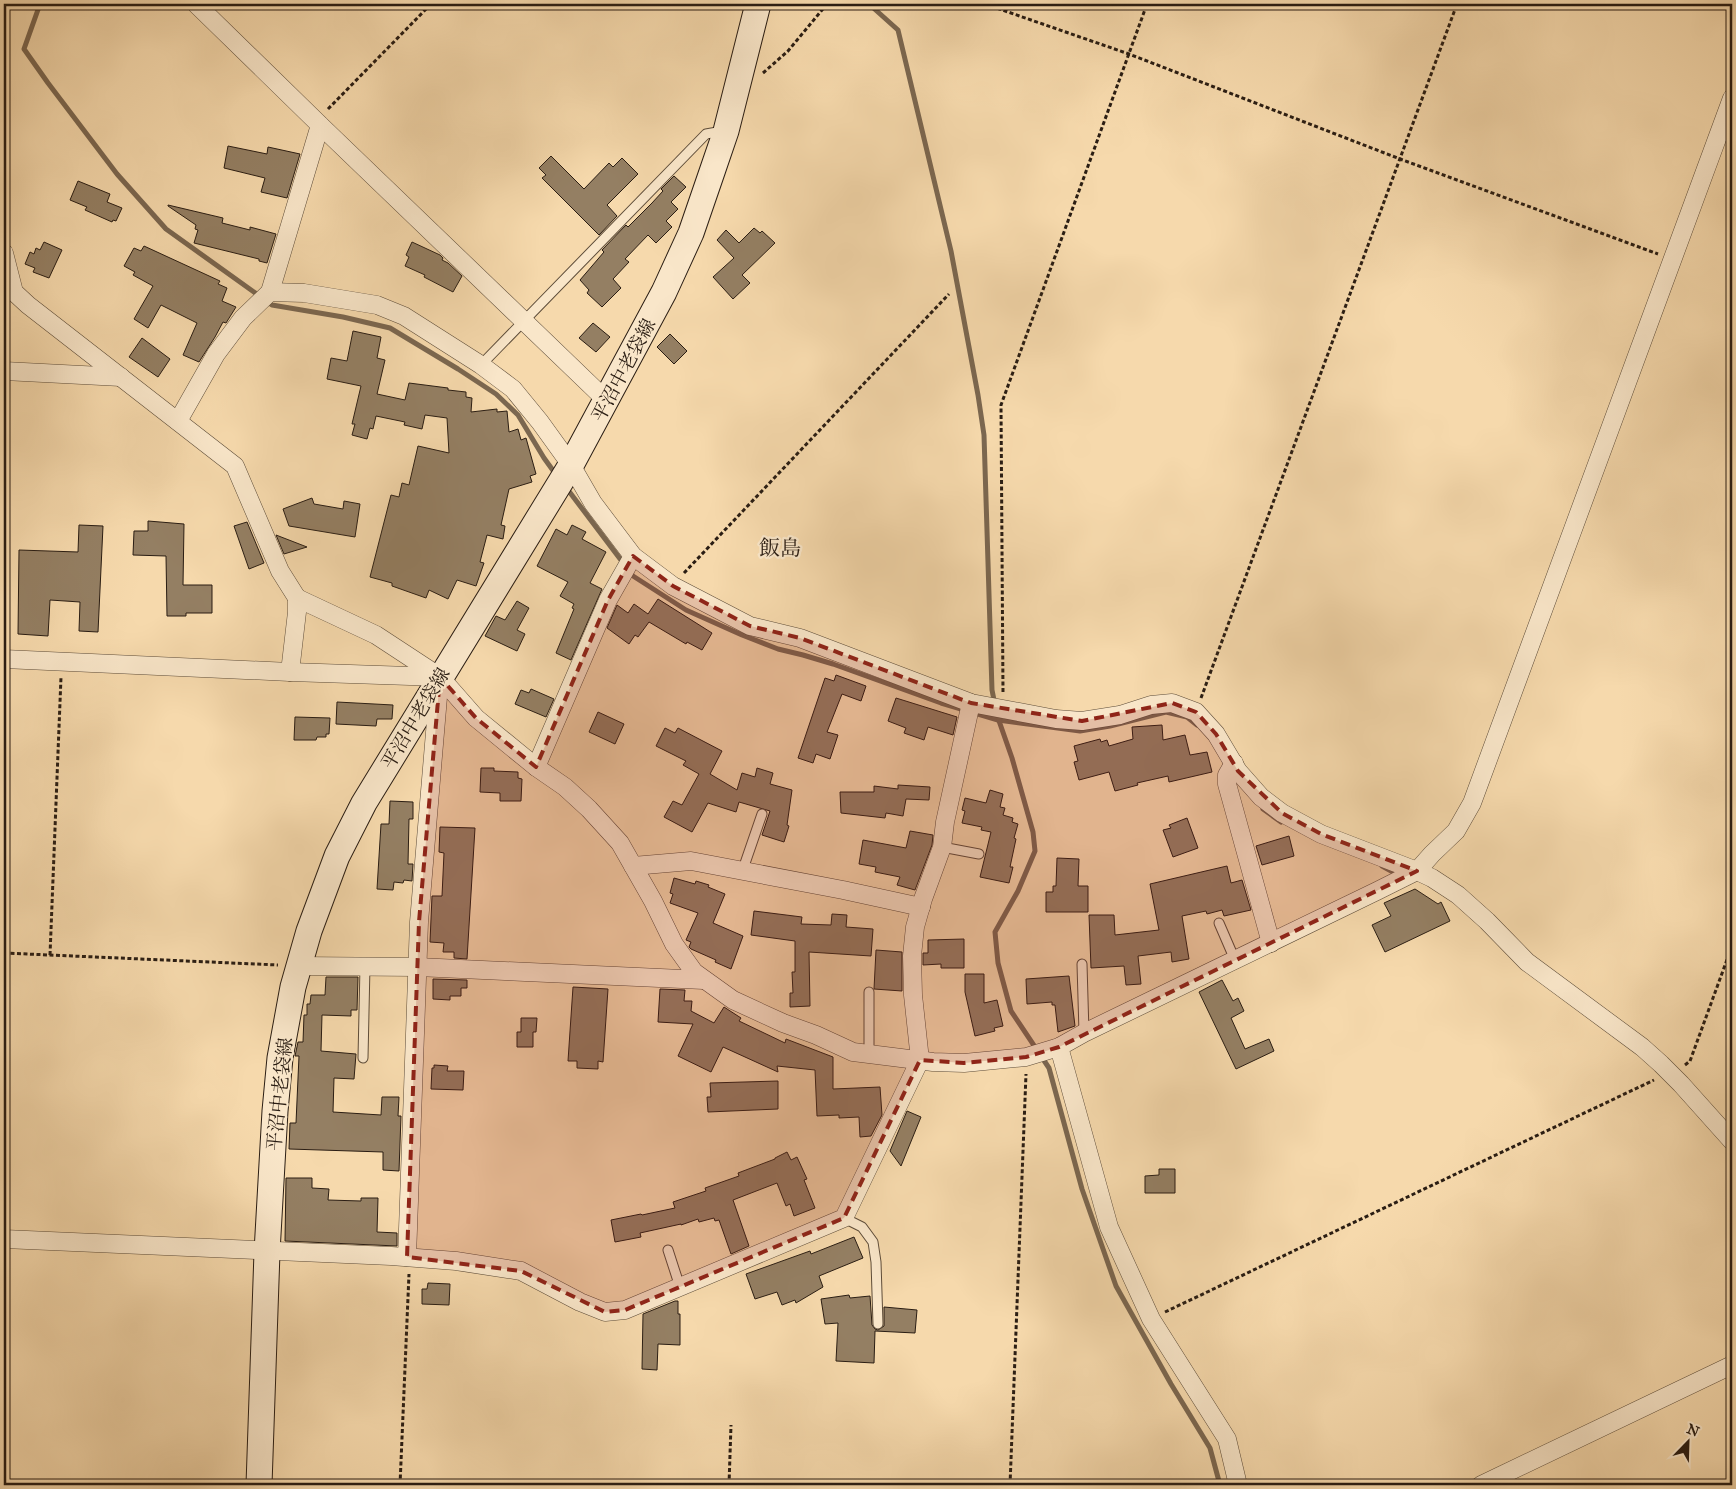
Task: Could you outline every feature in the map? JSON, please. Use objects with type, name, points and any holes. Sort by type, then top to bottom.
[{"type":"main road","name":"平沼中老袋線","points":[[259,1485],[267,1252],[277,1084],[286,1023],[298,966],[322,895],[341,848],[364,803],[571,465],[664,292],[691,233],[726,131],[758,4]]},
{"type":"street","points":[[196,4],[606,401]]},
{"type":"street","points":[[297,598],[376,635],[440,677],[476,718],[589,809],[620,843],[653,901],[674,944],[694,972],[733,1000],[853,1052],[964,1063],[1026,1057],[1059,1047],[1084,1032],[1271,943],[1417,870],[1456,831],[1472,803],[1732,98]]},
{"type":"street","points":[[178,421],[216,354],[243,318],[270,292],[318,123]]},
{"type":"street","points":[[4,253],[14,292],[38,314],[235,466],[280,571],[297,598],[290,672]]},
{"type":"street","points":[[270,292],[304,292],[378,305],[404,316],[481,365],[513,388],[571,465],[593,503],[633,556],[672,586],[750,626],[800,638],[971,703],[1056,719],[1082,721],[1120,715],[1151,705],[1172,703],[1196,712],[1216,734],[1238,772],[1261,796],[1282,813],[1321,834],[1417,870],[1458,895],[1528,962],[1642,1048],[1672,1074],[1732,1140]]},
{"type":"street","points":[[4,371],[120,377]]},
{"type":"street","points":[[536,767],[608,600],[633,556]]},
{"type":"street","points":[[4,659],[440,677]]},
{"type":"street","points":[[408,1257],[419,922],[440,677]]},
{"type":"street","points":[[4,1240],[408,1257],[456,1261],[521,1271],[580,1302],[604,1312],[625,1310],[844,1218],[920,1060],[912,956],[916,927],[920,907],[942,847],[945,822],[971,703]]},
{"type":"street","points":[[1234,763],[1227,775],[1226,784],[1271,943]]},
{"type":"street","points":[[633,866],[691,861],[844,890],[920,907]]},
{"type":"street","points":[[298,966],[417,966],[704,980]]},
{"type":"street","points":[[1059,1047],[1109,1227],[1151,1318],[1226,1439],[1238,1485]]},
{"type":"street","points":[[1481,1485],[1732,1365]]},
{"type":"lane","points":[[481,365],[706,134],[726,131]]},
{"type":"lane","points":[[742,872],[762,814]]},
{"type":"lane","points":[[942,847],[978,854]]},
{"type":"lane","points":[[1219,923],[1235,960]]},
{"type":"lane","points":[[1082,964],[1084,1032]]},
{"type":"lane","points":[[363,1058],[365,966]]},
{"type":"lane","points":[[869,992],[869,1054]]},
{"type":"lane","points":[[844,1218],[862,1227],[873,1242],[876,1262],[878,1324]]},
{"type":"lane","points":[[668,1250],[680,1287]]},
{"type":"path","points":[[318,123],[431,4]]},
{"type":"path","points":[[737,89],[760,75],[788,51],[828,4]]},
{"type":"path","points":[[985,4],[1129,54],[1400,159],[1673,260]]},
{"type":"path","points":[[1003,709],[1001,405],[1147,4]]},
{"type":"path","points":[[1196,712],[1457,4]]},
{"type":"path","points":[[672,586],[949,294]]},
{"type":"path","points":[[50,955],[61,661]]},
{"type":"path","points":[[1151,1318],[1672,1074],[1690,1061],[1732,946]]},
{"type":"path","points":[[4,953],[298,966]]},
{"type":"path","points":[[1010,1485],[1026,1057]]},
{"type":"path","points":[[400,1485],[408,1257]]},
{"type":"path","points":[[729,1485],[732,1425]]},
{"type":"highlighted area","points":[[633,556],[673,586],[750,626],[800,638],[971,703],[1082,721],[1172,703],[1196,712],[1216,734],[1238,771],[1282,813],[1321,834],[1417,871],[1059,1047],[1026,1057],[964,1063],[920,1060],[844,1218],[625,1310],[605,1312],[521,1271],[407,1257],[419,922],[440,677],[476,718],[536,767],[608,600]]},
{"type":"building","points":[[228,146],[267,154],[268,147],[300,154],[287,198],[261,192],[265,178],[224,168]]},
{"type":"building","points":[[551,156],[584,189],[609,163],[613,167],[622,158],[638,174],[607,205],[617,216],[599,235],[542,178],[546,175],[539,168]]},
{"type":"building","points":[[674,176],[686,187],[671,202],[678,209],[666,221],[672,227],[656,243],[648,235],[625,259],[629,262],[613,279],[621,288],[602,307],[587,293],[589,290],[580,280],[604,252],[602,250],[626,225],[628,227],[652,203],[663,191],[661,189]]},
{"type":"building","points":[[78,181],[110,194],[107,202],[122,208],[116,221],[113,220],[112,222],[85,210],[87,207],[70,200]]},
{"type":"building","points":[[168,205],[223,218],[222,223],[250,230],[250,227],[276,234],[267,263],[259,261],[259,259],[194,243],[198,230],[195,229],[196,225]]},
{"type":"building","points":[[754,228],[760,233],[762,231],[775,243],[742,275],[750,283],[733,299],[713,277],[734,258],[717,240],[726,230],[739,243]]},
{"type":"building","points":[[44,242],[62,250],[49,278],[33,272],[35,268],[25,264],[30,252],[34,254],[36,248],[40,250]]},
{"type":"building","points":[[412,242],[440,255],[443,258],[442,260],[462,276],[453,292],[424,277],[425,275],[405,266],[409,257],[406,255]]},
{"type":"building","points":[[144,246],[220,281],[218,284],[227,288],[222,301],[236,307],[226,323],[223,322],[199,362],[183,355],[197,323],[161,305],[148,328],[134,319],[153,286],[133,275],[135,272],[124,266],[134,248],[141,251]]},
{"type":"building","points":[[593,323],[610,337],[596,352],[579,338]]},
{"type":"building","points":[[353,331],[381,337],[377,358],[385,360],[377,394],[405,400],[409,383],[466,392],[466,397],[472,398],[471,412],[497,409],[497,412],[507,411],[509,432],[518,429],[521,440],[526,438],[536,474],[530,476],[532,482],[509,489],[501,525],[505,526],[503,539],[487,535],[480,562],[484,563],[476,586],[457,580],[448,599],[429,590],[426,598],[392,586],[392,583],[370,577],[391,495],[399,497],[402,483],[409,485],[418,446],[449,453],[447,418],[425,415],[422,429],[404,425],[405,422],[376,416],[373,429],[370,428],[367,439],[352,435],[355,424],[352,424],[361,386],[327,379],[331,358],[347,361]]},
{"type":"building","points":[[670,334],[687,351],[674,364],[657,347]]},
{"type":"building","points":[[142,338],[170,359],[158,377],[129,357]]},
{"type":"building","points":[[312,498],[314,504],[343,509],[344,501],[360,504],[355,537],[289,526],[283,509]]},
{"type":"building","points":[[148,521],[184,524],[183,585],[212,585],[212,613],[186,613],[186,616],[167,616],[166,556],[133,555],[134,531],[148,531]]},
{"type":"building","points":[[247,522],[264,563],[249,569],[234,526]]},
{"type":"building","points":[[79,525],[103,526],[98,632],[79,631],[80,602],[50,600],[48,636],[18,634],[19,550],[78,552]]},
{"type":"building","points":[[572,525],[586,532],[582,539],[606,552],[590,583],[602,589],[571,660],[556,653],[574,609],[572,608],[574,604],[560,596],[568,582],[537,566],[556,529],[567,535]]},
{"type":"building","points":[[276,535],[307,547],[284,554]]},
{"type":"building","points":[[658,599],[712,633],[702,650],[687,642],[686,644],[649,622],[638,637],[635,635],[629,644],[607,628],[617,605],[628,613],[634,604],[648,614]]},
{"type":"building","points":[[517,601],[529,608],[517,630],[525,634],[517,651],[485,636],[496,616],[505,620]]},
{"type":"building","points":[[836,675],[866,686],[861,701],[842,694],[827,732],[838,735],[830,759],[816,754],[813,763],[798,758],[825,678],[834,681]]},
{"type":"building","points":[[531,689],[554,699],[546,717],[515,704],[521,690],[529,693]]},
{"type":"building","points":[[896,698],[957,717],[953,735],[928,727],[924,740],[904,733],[906,728],[888,721]]},
{"type":"building","points":[[337,702],[393,705],[392,719],[377,719],[376,726],[336,724]]},
{"type":"building","points":[[598,712],[624,724],[615,744],[589,732]]},
{"type":"building","points":[[295,717],[330,718],[329,734],[326,734],[326,737],[317,737],[316,740],[294,740]]},
{"type":"building","points":[[1162,725],[1163,740],[1185,735],[1190,755],[1207,752],[1212,772],[1169,782],[1168,776],[1137,783],[1138,785],[1115,791],[1109,772],[1079,780],[1074,762],[1078,761],[1074,746],[1100,739],[1101,742],[1107,740],[1109,746],[1133,739],[1132,727]]},
{"type":"building","points":[[665,728],[675,733],[678,728],[722,751],[710,774],[737,790],[742,773],[755,777],[757,768],[773,773],[770,784],[792,790],[787,825],[789,826],[784,842],[762,835],[770,811],[739,802],[736,812],[708,803],[692,832],[664,817],[673,801],[682,805],[699,774],[683,765],[686,761],[656,746]]},
{"type":"building","points":[[481,768],[494,768],[494,771],[518,772],[518,778],[522,779],[521,801],[500,801],[500,793],[480,792]]},
{"type":"building","points":[[898,785],[930,787],[929,800],[906,799],[903,816],[886,813],[885,818],[841,813],[840,792],[874,792],[874,786],[898,789]]},
{"type":"building","points":[[990,790],[1003,794],[1000,807],[1005,808],[1003,815],[1013,818],[1012,822],[1018,824],[1014,838],[1016,839],[1010,867],[1013,867],[1009,883],[980,877],[991,832],[981,830],[982,827],[962,823],[965,811],[962,810],[965,798],[986,803]]},
{"type":"building","points":[[390,801],[413,802],[413,819],[409,819],[408,864],[413,864],[412,881],[394,882],[393,890],[377,889],[381,824],[389,824]]},
{"type":"building","points":[[1187,818],[1198,848],[1173,857],[1163,830],[1171,828],[1169,825]]},
{"type":"building","points":[[440,827],[475,828],[467,959],[454,958],[454,952],[443,952],[444,943],[430,942],[432,896],[442,896],[444,853],[439,852]]},
{"type":"building","points":[[910,831],[933,835],[932,845],[915,890],[897,885],[900,877],[875,872],[876,867],[859,864],[863,840],[906,848]]},
{"type":"building","points":[[1289,836],[1294,856],[1262,865],[1256,846]]},
{"type":"building","points":[[1057,858],[1079,859],[1078,886],[1088,886],[1088,912],[1046,912],[1046,892],[1053,892],[1053,886],[1056,886]]},
{"type":"building","points":[[1227,866],[1231,883],[1242,880],[1251,910],[1224,916],[1222,910],[1207,914],[1206,911],[1182,916],[1189,959],[1172,962],[1171,952],[1138,956],[1141,984],[1126,985],[1124,966],[1091,968],[1089,915],[1114,915],[1115,935],[1159,930],[1150,884]]},
{"type":"building","points":[[674,878],[695,884],[696,881],[709,885],[708,887],[725,894],[713,923],[743,936],[731,969],[689,947],[691,942],[686,940],[698,913],[670,903],[673,894],[670,893]]},
{"type":"building","points":[[1415,889],[1438,904],[1441,902],[1450,921],[1385,952],[1372,925],[1391,916],[1384,903]]},
{"type":"building","points":[[754,911],[802,917],[801,924],[831,925],[832,914],[847,915],[846,927],[873,929],[871,956],[809,952],[810,1006],[790,1007],[790,993],[793,993],[792,972],[795,972],[795,941],[751,935]]},
{"type":"building","points":[[964,939],[964,968],[941,968],[941,964],[923,965],[923,953],[928,953],[928,940]]},
{"type":"building","points":[[876,950],[902,952],[902,991],[874,989]]},
{"type":"building","points":[[965,974],[984,974],[984,1003],[997,1000],[1003,1026],[994,1028],[995,1031],[975,1036],[965,992]]},
{"type":"building","points":[[1069,976],[1075,1026],[1058,1032],[1055,1005],[1052,1005],[1052,1002],[1027,1004],[1026,979]]},
{"type":"building","points":[[326,977],[358,977],[357,1010],[351,1010],[351,1016],[322,1015],[321,1051],[356,1054],[354,1079],[334,1078],[333,1112],[381,1115],[382,1097],[399,1097],[398,1116],[401,1116],[399,1171],[383,1170],[383,1152],[289,1149],[290,1123],[296,1123],[299,1056],[295,1056],[298,1042],[303,1042],[304,1015],[307,1015],[307,1004],[310,1004],[311,995],[325,995]]},
{"type":"building","points":[[433,979],[467,980],[467,988],[461,988],[461,996],[450,996],[450,1000],[433,999]]},
{"type":"building","points":[[1222,980],[1233,1001],[1238,998],[1244,1011],[1231,1018],[1245,1049],[1269,1039],[1274,1051],[1236,1069],[1199,992]]},
{"type":"building","points":[[573,987],[608,989],[603,1062],[598,1061],[598,1069],[577,1068],[577,1061],[568,1061]]},
{"type":"building","points":[[660,989],[685,990],[684,1001],[692,1001],[691,1011],[714,1023],[724,1007],[741,1018],[739,1021],[785,1043],[786,1039],[833,1057],[833,1089],[880,1087],[882,1115],[871,1136],[860,1137],[859,1117],[839,1118],[839,1115],[817,1116],[815,1070],[777,1066],[778,1072],[723,1047],[711,1072],[678,1056],[693,1024],[658,1022]]},
{"type":"building","points":[[521,1018],[537,1018],[536,1032],[533,1032],[533,1047],[517,1047],[517,1032],[521,1032]]},
{"type":"building","points":[[434,1065],[448,1066],[447,1071],[464,1071],[463,1090],[431,1089],[432,1068],[434,1068]]},
{"type":"building","points":[[778,1081],[778,1109],[708,1112],[707,1097],[711,1097],[710,1083]]},
{"type":"building","points":[[907,1111],[921,1117],[901,1166],[890,1151]]},
{"type":"building","points":[[787,1152],[791,1160],[797,1157],[807,1179],[804,1180],[815,1208],[794,1216],[790,1204],[786,1206],[777,1183],[733,1200],[749,1246],[731,1254],[719,1220],[715,1221],[714,1218],[699,1222],[698,1219],[681,1225],[640,1233],[641,1237],[615,1242],[611,1220],[675,1208],[673,1202],[706,1191],[705,1188],[739,1176],[738,1173],[775,1159]]},
{"type":"building","points":[[1159,1169],[1175,1169],[1175,1193],[1145,1193],[1145,1176],[1159,1175]]},
{"type":"building","points":[[286,1178],[312,1178],[312,1188],[329,1189],[328,1200],[361,1201],[361,1198],[378,1198],[377,1232],[397,1233],[397,1246],[285,1241]]},
{"type":"building","points":[[854,1237],[863,1258],[819,1276],[823,1287],[796,1303],[795,1300],[782,1305],[777,1292],[755,1299],[746,1274],[810,1251],[811,1254]]},
{"type":"building","points":[[428,1283],[450,1284],[449,1305],[422,1304],[422,1289],[427,1289]]},
{"type":"building","points":[[849,1295],[850,1298],[870,1296],[872,1325],[878,1330],[884,1326],[884,1307],[917,1310],[915,1333],[875,1331],[874,1363],[836,1361],[838,1323],[825,1324],[821,1299]]},
{"type":"building","points":[[678,1301],[678,1314],[680,1314],[680,1345],[658,1344],[657,1370],[642,1369],[643,1314]]},
{"type":"waterway","points":[[40,4],[24,49],[117,174],[166,229],[272,305],[343,317],[390,328],[458,369],[496,394],[518,415],[557,476]]},
{"type":"waterway","points":[[869,4],[898,30],[951,251],[978,395],[984,435],[992,690],[995,705]]},
{"type":"waterway","points":[[565,486],[633,576],[686,610],[778,649],[833,664],[941,703],[998,720],[1080,731],[1110,726],[1166,712],[1187,717],[1197,725]]},
{"type":"waterway","points":[[998,718],[1012,758],[1033,832],[1035,851],[1018,891],[995,932],[998,963],[1011,1011],[1049,1068],[1082,1189],[1116,1286],[1171,1384],[1210,1448],[1220,1485]]},
{"type":"waterway","points":[[1263,809],[1281,822]]},
{"type":"waterway","points":[[1382,866],[1393,872]]},
{"type":"district","name":"飯島","points":[[780,548]]}]
